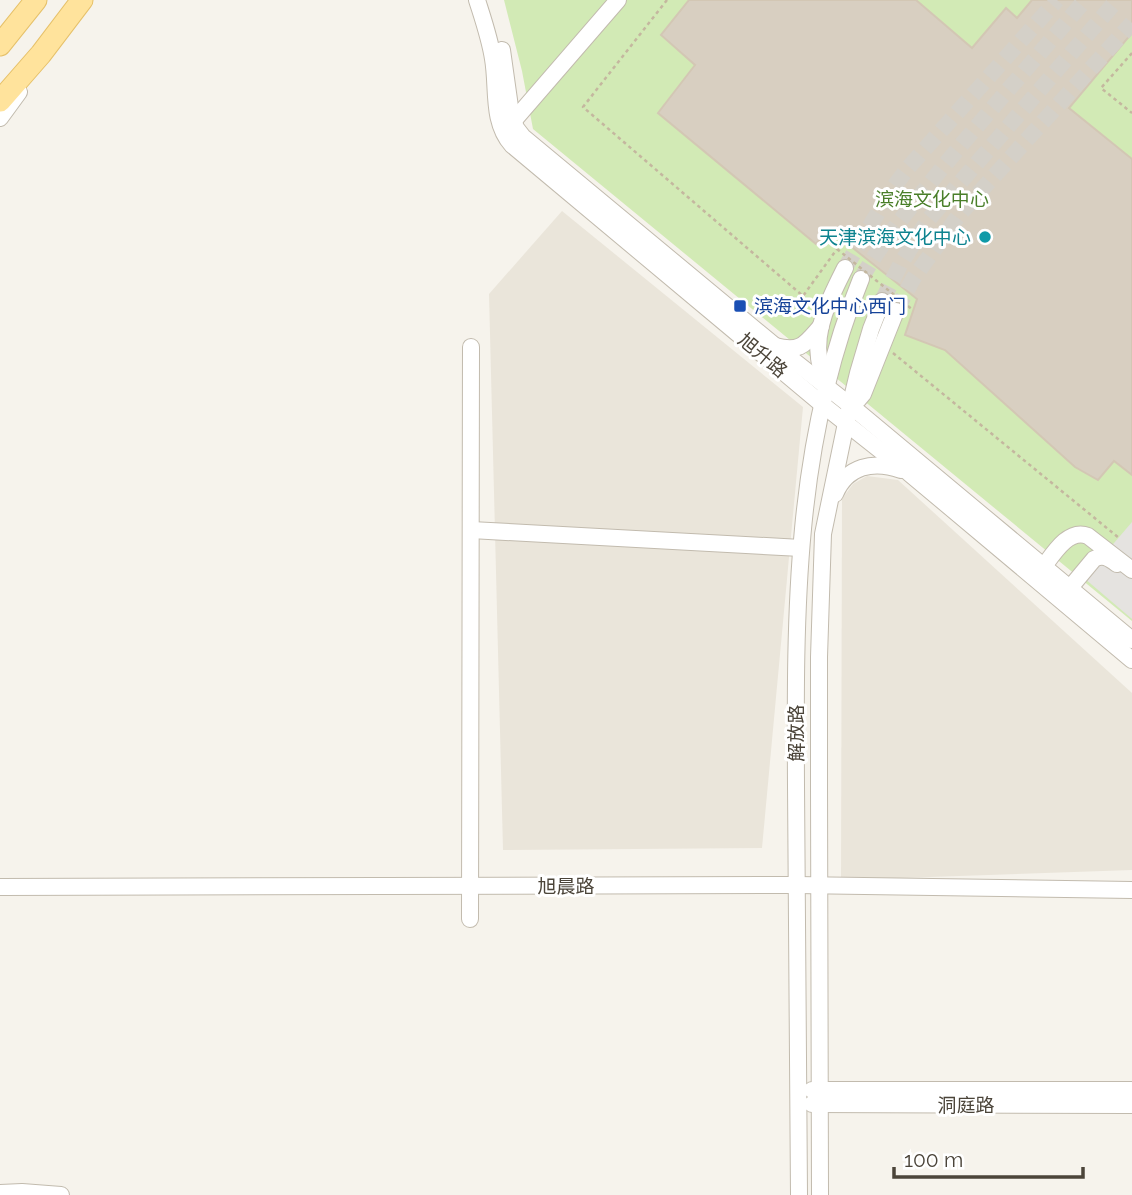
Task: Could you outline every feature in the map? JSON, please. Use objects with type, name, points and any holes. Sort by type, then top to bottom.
[{"type":"main road","points":[[0,45],[36,0]]},
{"type":"main road","points":[[0,101],[41,54],[82,0]]},
{"type":"street","points":[[477,0],[494,60],[499,119],[508,127]]},
{"type":"street","points":[[488,0],[503,53],[508,127]]},
{"type":"street","points":[[508,127],[618,0]]},
{"type":"street","points":[[0,118],[41,54]]},
{"type":"street","name":"旭升路","points":[[825,396],[775,346],[508,127],[507,139],[520,152],[825,396],[849,415],[1065,593],[1132,640]]},
{"type":"street","points":[[825,396],[818,357],[821,326],[845,268]]},
{"type":"street","name":"解放路","points":[[799,1195],[795,644],[800,548],[807,487],[825,396],[844,327],[861,279]]},
{"type":"street","name":"解放路","points":[[820,1195],[819,773],[824,534],[866,346],[882,301]]},
{"type":"street","points":[[849,415],[863,394],[896,311]]},
{"type":"street","points":[[775,346],[788,350],[796,349],[821,326]]},
{"type":"street","points":[[470,919],[471,347]]},
{"type":"street","name":"旭升路","points":[[849,415],[909,474],[1039,572]]},
{"type":"street","points":[[829,509],[839,485],[856,470],[881,465],[909,474]]},
{"type":"street","points":[[471,530],[800,548]]},
{"type":"street","points":[[1039,572],[1070,536],[1081,534],[1088,536],[1132,572]]},
{"type":"street","points":[[1065,593],[1087,565],[1099,556],[1132,572]]},
{"type":"street","name":"旭升路","points":[[1065,593],[1132,660]]},
{"type":"street","name":"旭晨路","points":[[0,887],[820,886],[1132,890]]},
{"type":"street","points":[[821,1097],[1132,1090]]},
{"type":"street","name":"洞庭路","points":[[799,1097],[1132,1105]]},
{"type":"street","points":[[0,1192],[61,1195]]},
{"type":"path","points":[[667,0],[583,107],[803,296],[837,249],[913,310]]},
{"type":"path","points":[[1132,53],[1101,88],[1132,113]]},
{"type":"path","points":[[888,350],[1119,538]]},
{"type":"shaded area","points":[[562,211],[803,407],[762,848],[503,850],[489,294]]},
{"type":"shaded area","points":[[867,476],[898,480],[1132,693],[1132,870],[841,880],[842,499],[853,484]]},
{"type":"shaded area","points":[[1132,522],[1132,619],[1084,578]]},
{"type":"green space","name":"滨海文化中心","points":[[504,0],[1132,0],[1132,621],[533,129]]},
{"type":"building","name":"天津滨海文化中心","points":[[689,0],[916,0],[972,48],[1006,8],[1017,18],[1032,0],[1132,0],[1132,33],[1069,108],[1132,159],[1132,475],[1114,461],[1098,480],[1075,467],[945,350],[905,335],[917,299],[829,229],[816,244],[658,113],[695,65],[661,35]]},
{"type":"tunnel","points":[[845,268],[892,189],[908,168],[1057,0]]},
{"type":"tunnel","points":[[861,279],[889,235],[921,194],[1085,0]]},
{"type":"tunnel","points":[[882,301],[900,265],[928,220],[1117,0]]},
{"type":"tunnel","points":[[896,311],[913,279],[959,215],[1132,23]]},
{"type":"place","name":"天津滨海文化中心","points":[[985,237]]},
{"type":"place","name":"滨海文化中心西门","points":[[740,306]]}]
